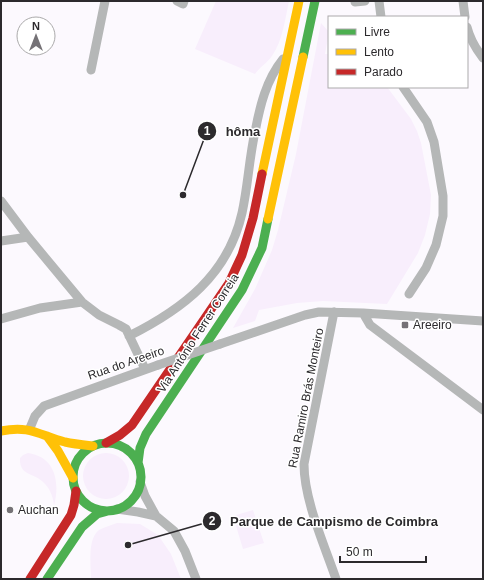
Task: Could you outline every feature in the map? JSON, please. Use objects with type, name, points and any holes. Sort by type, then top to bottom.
[{"type":"main road","name":"Via António Ferrer Correia","points":[[106,443],[132,425],[229,283],[242,255],[253,218],[299,1]]},
{"type":"main road","name":"Via António Ferrer Correia","points":[[138,463],[140,448],[146,434],[242,290],[262,248],[315,1]]},
{"type":"main road","points":[[1,431],[18,428],[30,428],[47,436],[66,442],[93,446],[106,443],[119,445],[130,452],[138,463],[140,482],[138,490],[132,500],[125,505],[97,514],[82,526],[48,579]]},
{"type":"main road","points":[[30,579],[42,558],[70,518],[74,506],[76,491],[73,478],[58,451],[47,436]]},
{"type":"main road","points":[[73,478],[75,465],[82,454],[93,446]]},
{"type":"main road","points":[[76,491],[84,502],[95,509],[112,510]]},
{"type":"street","points":[[91,70],[105,1]]},
{"type":"street","points":[[176,1],[183,4],[184,1]]},
{"type":"street","points":[[355,2],[364,1]]},
{"type":"street","points":[[379,1],[381,16]]},
{"type":"street","points":[[462,1],[465,16]]},
{"type":"street","points":[[468,32],[476,50],[483,58]]},
{"type":"street","name":"Via António Ferrer Correia","points":[[129,336],[153,324],[195,294],[214,274],[234,238],[242,213],[253,142],[263,96],[280,64],[288,53]]},
{"type":"street","points":[[404,88],[427,122],[434,142],[443,196],[443,216],[436,245],[426,268],[409,294]]},
{"type":"street","points":[[1,201],[28,237],[82,302],[99,315],[126,330],[145,369]]},
{"type":"street","points":[[1,241],[28,237]]},
{"type":"street","points":[[1,319],[40,308],[82,302]]},
{"type":"street","name":"Rua do Areeiro","points":[[30,428],[35,416],[44,406],[145,369],[304,315],[319,312],[363,313],[483,322]]},
{"type":"street","name":"Rua Ramiro Brás Monteiro","points":[[334,312],[304,464],[304,475],[314,517],[336,579]]},
{"type":"street","points":[[363,313],[370,325],[483,410]]},
{"type":"street","points":[[140,482],[145,496],[156,516],[174,531],[185,550],[196,579]]},
{"type":"street","points":[[112,510],[138,512],[156,516]]},
{"type":"shaded area","points":[[216,1],[289,1],[283,29],[276,50],[255,74],[195,49]]},
{"type":"shaded area","points":[[321,23],[328,31],[325,54],[328,54],[328,88],[388,88],[411,119],[417,131],[421,143],[431,195],[430,214],[425,235],[418,253],[387,304],[323,301],[297,303],[259,310],[255,321],[233,328],[255,289],[272,250],[296,154]]},
{"type":"shaded area","points":[[28,453],[37,455],[45,460],[54,472],[56,480],[56,497],[54,506],[52,496],[47,486],[38,478],[24,471],[20,464],[20,458]]},
{"type":"shaded area","points":[[111,453],[123,459],[128,467],[128,485],[123,493],[115,498],[101,499],[89,493],[84,485],[83,471],[89,459],[97,454]]},
{"type":"shaded area","points":[[253,510],[264,543],[243,549],[233,516]]},
{"type":"shaded area","points":[[117,523],[140,524],[158,535],[171,554],[181,579],[91,579],[90,553],[95,534],[101,529]]},
{"type":"traffic: fast","points":[[303,57],[315,1]]},
{"type":"traffic: fast","points":[[138,463],[140,448],[146,434],[242,290],[262,248],[268,219]]},
{"type":"traffic: fast","points":[[107,443],[120,446],[131,453],[138,464],[141,477],[138,490],[131,501],[120,508],[107,511],[94,508],[83,501],[76,490],[73,477],[76,464],[83,453],[94,446],[107,443]]},
{"type":"traffic: fast","points":[[47,579],[82,527],[97,514],[108,511]]},
{"type":"traffic: slow","points":[[262,174],[299,1]]},
{"type":"traffic: slow","points":[[268,219],[303,57]]},
{"type":"traffic: slow","points":[[1,431],[11,429],[27,430],[65,442],[93,446]]},
{"type":"traffic: slow","points":[[47,436],[58,451],[73,478]]},
{"type":"traffic: jam","points":[[106,443],[120,435],[132,425],[229,283],[242,255],[253,218],[262,174]]},
{"type":"traffic: jam","points":[[30,579],[71,515],[76,491]]},
{"type":"place","name":"hôma","points":[[183,195]]},
{"type":"place","name":"Areeiro","points":[[405,325]]},
{"type":"place","name":"Auchan","points":[[10,510]]},
{"type":"place","name":"Parque de Campismo de Coimbra","points":[[128,545]]}]
